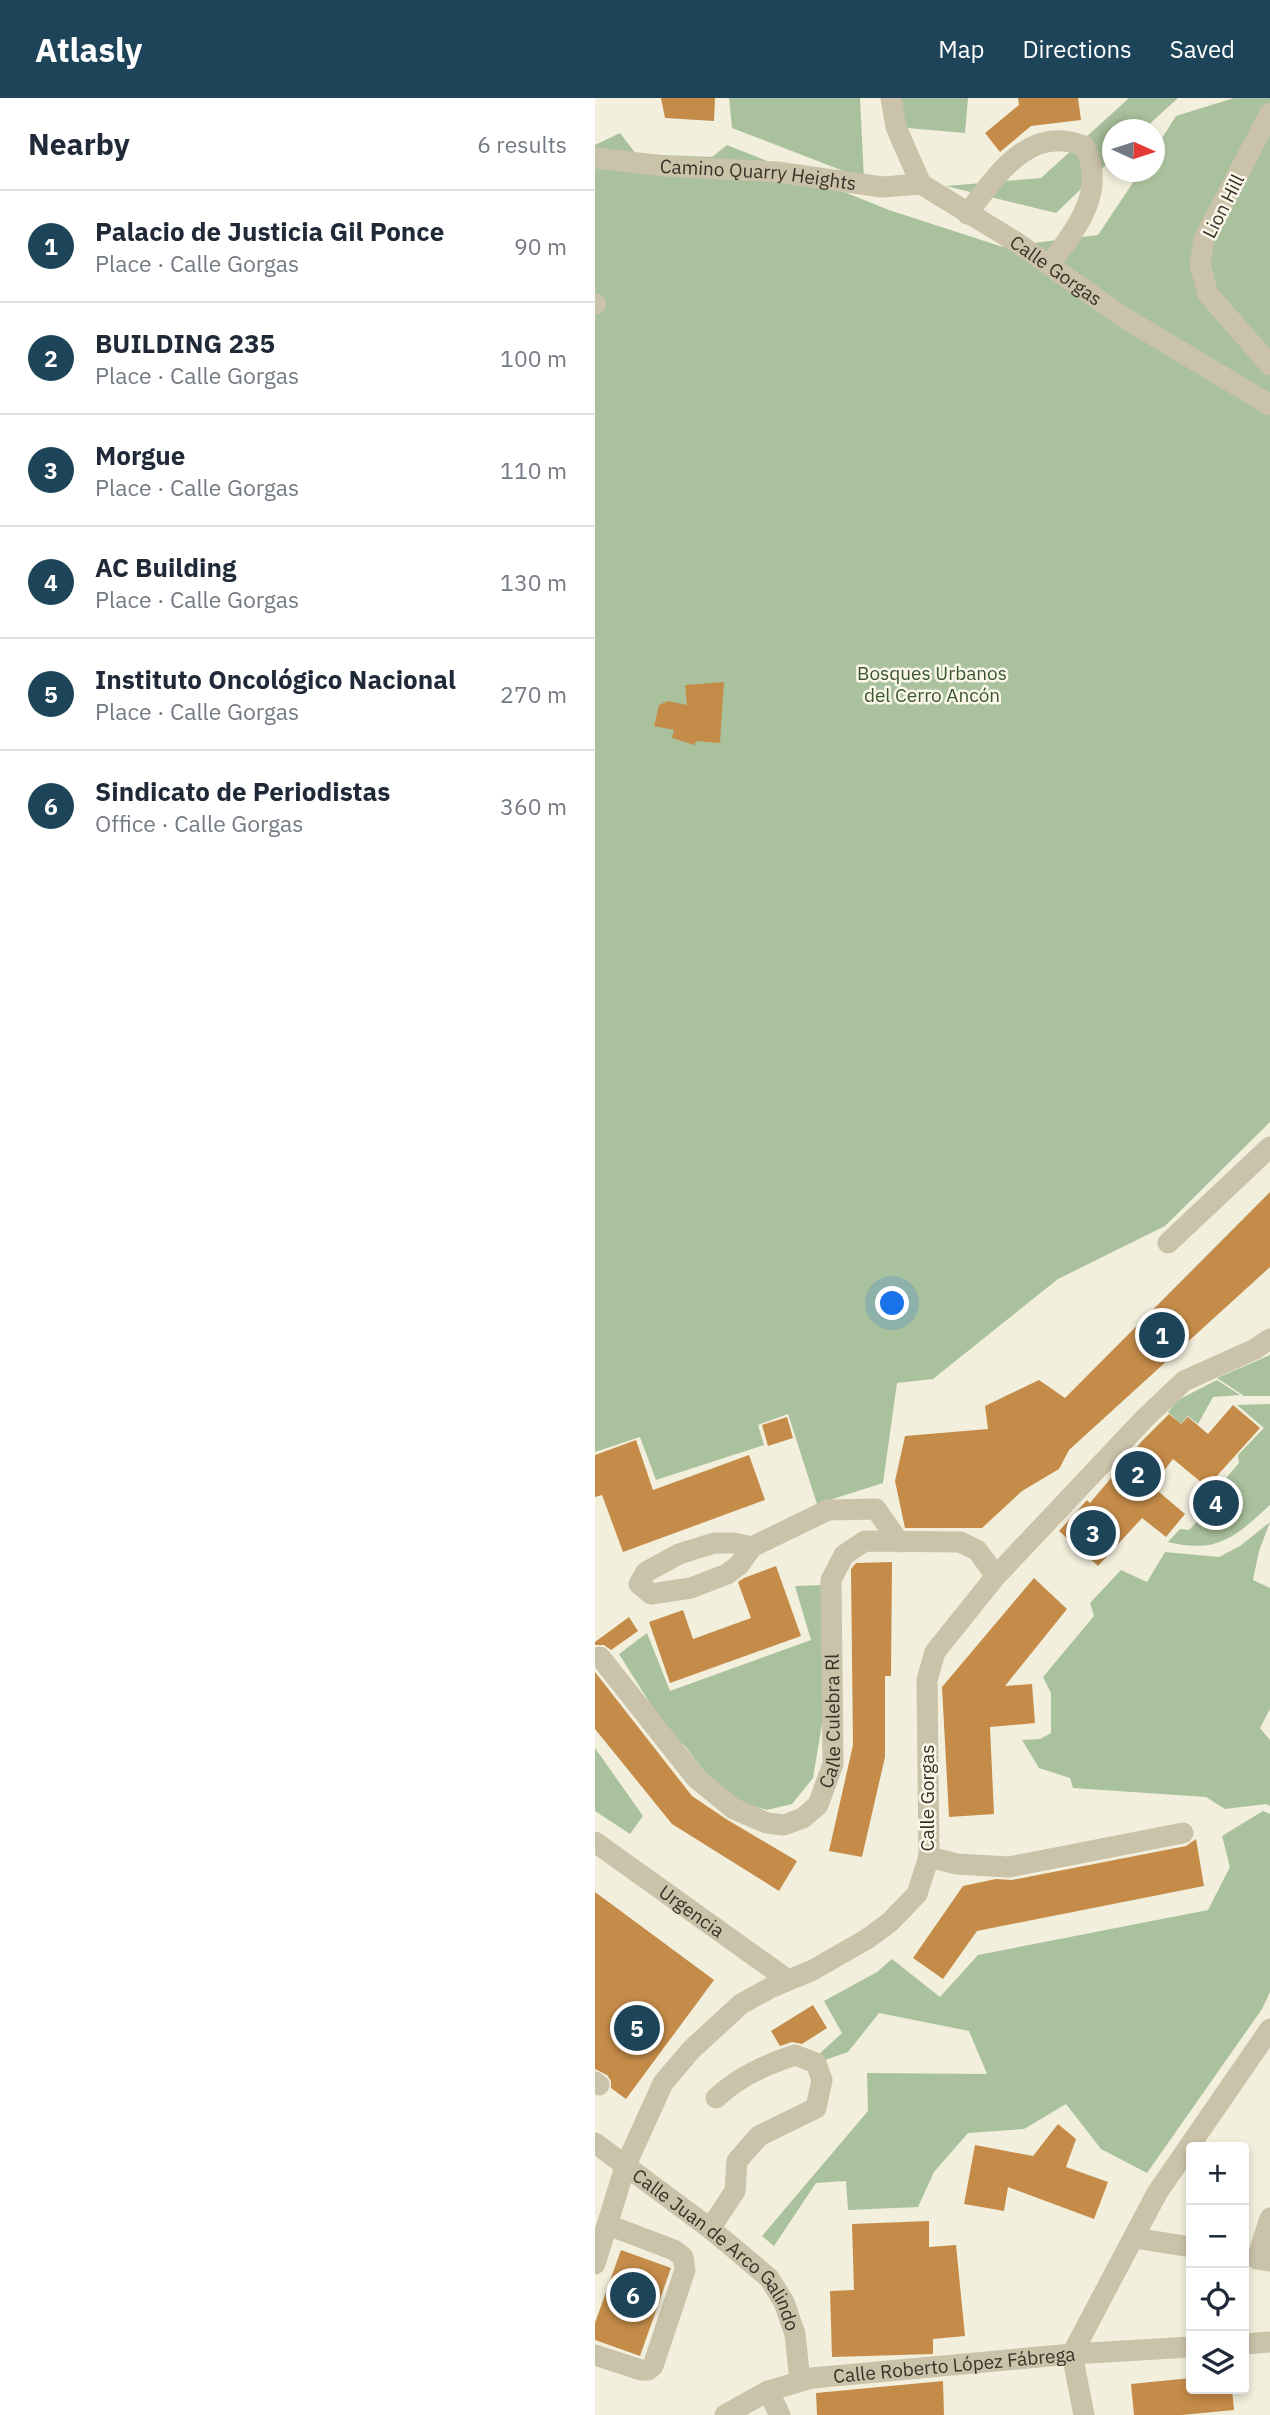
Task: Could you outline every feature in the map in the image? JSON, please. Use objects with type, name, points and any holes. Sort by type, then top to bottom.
[{"type":"street","points":[[891,98],[896,127],[921,184]]},
{"type":"street","name":"Lion Hill","points":[[1270,113],[1204,239],[1200,264],[1208,294],[1270,365]]},
{"type":"street","points":[[967,214],[1007,164],[1034,145],[1047,141],[1069,140],[1084,146],[1091,159],[1093,183],[1085,214],[1050,265]]},
{"type":"street","name":"Camino Quarry Heights","points":[[595,158],[664,166],[777,172],[882,187],[921,184]]},
{"type":"street","name":"Calle Gorgas","points":[[921,184],[1016,242],[1123,317],[1270,405]]},
{"type":"street","points":[[1168,1243],[1270,1147]]},
{"type":"street","name":"Calle Gorgas","points":[[595,2264],[625,2167],[663,2084],[691,2050],[741,2004],[770,1987],[813,1970],[843,1953],[890,1922],[917,1894],[929,1857],[927,1680],[935,1652],[996,1576],[1145,1418],[1185,1381],[1255,1349],[1270,1339]]},
{"type":"street","points":[[752,1547],[828,1510],[876,1509],[899,1542]]},
{"type":"street","name":"Calle Culebra Rl","points":[[600,1657],[696,1778],[734,1809],[768,1823],[784,1825],[803,1818],[818,1805],[833,1764],[831,1580],[844,1555],[865,1541],[960,1542],[977,1550],[996,1576]]},
{"type":"street","points":[[929,1857],[957,1864],[1009,1867],[1183,1833]]},
{"type":"street","name":"Urgencia","points":[[595,1842],[788,1980]]},
{"type":"street","points":[[1084,2415],[1072,2354],[1157,2193],[1270,2029]]},
{"type":"street","points":[[712,2230],[735,2191],[737,2161],[759,2136],[816,2108],[822,2080],[816,2063],[795,2055],[762,2066],[734,2081],[716,2098]]},
{"type":"street","name":"Calle Juan de Arco Galindo","points":[[595,2143],[712,2230],[769,2278],[784,2302],[795,2334],[800,2381]]},
{"type":"street","points":[[1257,2259],[1270,2218]]},
{"type":"street","points":[[595,2355],[641,2370],[649,2370],[653,2366],[685,2270],[683,2257],[674,2249],[608,2225]]},
{"type":"street","points":[[1135,2238],[1186,2246]]},
{"type":"street","points":[[1249,2344],[1270,2342]]},
{"type":"street","name":"Calle Roberto López Fábrega","points":[[725,2415],[768,2391],[812,2378],[1072,2354],[1186,2347]]},
{"type":"street","points":[[768,2391],[780,2415]]},
{"type":"green space","points":[[729,98],[860,98],[864,179],[732,128]]},
{"type":"green space","points":[[900,98],[968,98],[965,133],[896,127]]},
{"type":"green space","points":[[1129,98],[1178,98],[1155,119],[1106,119]]},
{"type":"green space","name":"Bosques Urbanos del Cerro Ancón","points":[[1234,98],[1270,98],[1270,1122],[1165,1226],[1058,1279],[933,1379],[897,1383],[883,1483],[817,1504],[788,1414],[758,1425],[764,1445],[656,1480],[640,1437],[595,1452],[595,145],[620,133],[636,154],[712,157],[727,145],[889,210],[1003,247],[1098,235],[1133,182],[1165,182],[1165,133],[1176,116]]},
{"type":"green space","points":[[1102,123],[1102,169],[1056,213],[946,186],[1041,178]]},
{"type":"green space","points":[[1270,1355],[1270,1396],[1244,1396],[1217,1378]]},
{"type":"green space","points":[[1217,1380],[1240,1395],[1213,1397],[1198,1424],[1188,1416],[1181,1424],[1168,1412],[1178,1400]]},
{"type":"green space","points":[[1270,1404],[1270,1505],[1225,1540],[1200,1546],[1168,1542],[1180,1529],[1189,1530],[1202,1516],[1212,1524],[1236,1497],[1221,1484],[1239,1463],[1238,1455],[1264,1428],[1237,1405]]},
{"type":"green space","points":[[1270,1522],[1259,1551],[1253,1580],[1270,1588],[1270,1709],[1260,1728],[1270,1740],[1270,1806],[1266,1804],[1225,1809],[1206,1797],[1073,1788],[1070,1778],[1039,1768],[1022,1740],[1040,1739],[1051,1733],[1051,1693],[1043,1677],[1094,1616],[1090,1603],[1121,1570],[1147,1582],[1165,1552],[1219,1557],[1240,1546]]},
{"type":"green space","points":[[824,1585],[824,1712],[813,1778],[792,1804],[767,1810],[746,1804],[716,1787],[684,1745],[675,1743],[619,1654],[647,1633],[670,1691],[811,1640],[795,1586]]},
{"type":"green space","points":[[595,1748],[643,1816],[630,1834],[595,1811]]},
{"type":"green space","points":[[1263,1811],[1270,1814],[1270,1992],[1262,2009],[1147,2173],[1101,2149],[1066,2104],[1024,2129],[968,2133],[934,2172],[918,2207],[848,2210],[846,2181],[816,2183],[774,2246],[762,2236],[868,2111],[867,2073],[987,2074],[969,2031],[879,2013],[848,2052],[805,2067],[842,2033],[824,2001],[877,1972],[892,1959],[940,1997],[978,1955],[1208,1910],[1230,1867],[1222,1836]]},
{"type":"building","points":[[661,98],[715,98],[714,121],[665,118]]},
{"type":"building","points":[[1018,98],[1078,98],[1081,120],[1031,126],[1000,152],[985,133],[1019,105]]},
{"type":"building","points":[[724,682],[720,743],[696,741],[695,745],[672,738],[674,730],[654,726],[659,705],[668,701],[687,705],[685,685]]},
{"type":"building","points":[[1270,1192],[1270,1267],[1069,1450],[1059,1469],[1022,1491],[982,1528],[905,1528],[895,1481],[905,1436],[988,1429],[985,1406],[1039,1380],[1065,1398]]},
{"type":"building","points":[[1233,1405],[1260,1428],[1207,1487],[1173,1459],[1152,1486],[1185,1514],[1166,1537],[1142,1518],[1098,1566],[1059,1531],[1087,1500],[1090,1503],[1142,1441],[1169,1414],[1181,1424],[1188,1417],[1208,1434]]},
{"type":"building","points":[[787,1417],[793,1438],[768,1446],[762,1425]]},
{"type":"building","points":[[636,1440],[653,1490],[749,1455],[765,1500],[623,1552],[602,1495],[595,1497],[595,1455]]},
{"type":"building","points":[[1219,1485],[1233,1497],[1212,1521],[1199,1509]]},
{"type":"building","points":[[892,1562],[891,1676],[885,1676],[885,1757],[862,1857],[829,1851],[853,1745],[851,1569],[856,1563]]},
{"type":"building","points":[[776,1566],[801,1636],[670,1683],[649,1622],[683,1610],[693,1639],[751,1618],[738,1582]]},
{"type":"building","points":[[1034,1578],[1067,1609],[1005,1686],[1032,1684],[1035,1723],[990,1727],[994,1814],[949,1817],[942,1687]]},
{"type":"building","points":[[629,1617],[638,1631],[611,1650],[604,1645],[595,1645],[595,1642]]},
{"type":"building","points":[[595,1672],[692,1796],[797,1861],[779,1891],[672,1824],[595,1729]]},
{"type":"building","points":[[1196,1839],[1204,1886],[977,1931],[943,1979],[913,1958],[963,1886],[996,1879],[1012,1880],[1186,1846]]},
{"type":"building","points":[[595,1892],[714,1980],[626,2099],[611,2088],[607,2075],[595,2069]]},
{"type":"building","points":[[813,2005],[827,2028],[802,2044],[792,2042],[780,2046],[771,2031]]},
{"type":"building","points":[[1058,2124],[1076,2139],[1066,2167],[1108,2182],[1094,2219],[1008,2187],[1004,2211],[964,2204],[975,2145],[1033,2156]]},
{"type":"building","points":[[929,2221],[929,2247],[956,2245],[965,2336],[933,2339],[933,2354],[832,2357],[830,2291],[854,2290],[852,2224]]},
{"type":"building","points":[[621,2250],[671,2268],[640,2356],[595,2340],[595,2323]]},
{"type":"building","points":[[1186,2378],[1186,2394],[1232,2394],[1234,2410],[1182,2415],[1134,2415],[1131,2384]]},
{"type":"building","points":[[943,2381],[944,2415],[817,2415],[816,2393]]},
{"type":"place","name":"Palacio de Justicia Gil Ponce","points":[[1162,1335]]},
{"type":"place","name":"BUILDING 235","points":[[1138,1474]]},
{"type":"place","name":"AC Building","points":[[1216,1503]]},
{"type":"place","name":"Morgue","points":[[1093,1533]]},
{"type":"place","name":"Instituto Oncológico Nacional","points":[[637,2028]]},
{"type":"place","name":"Sindicato de Periodistas","points":[[633,2295]]}]
